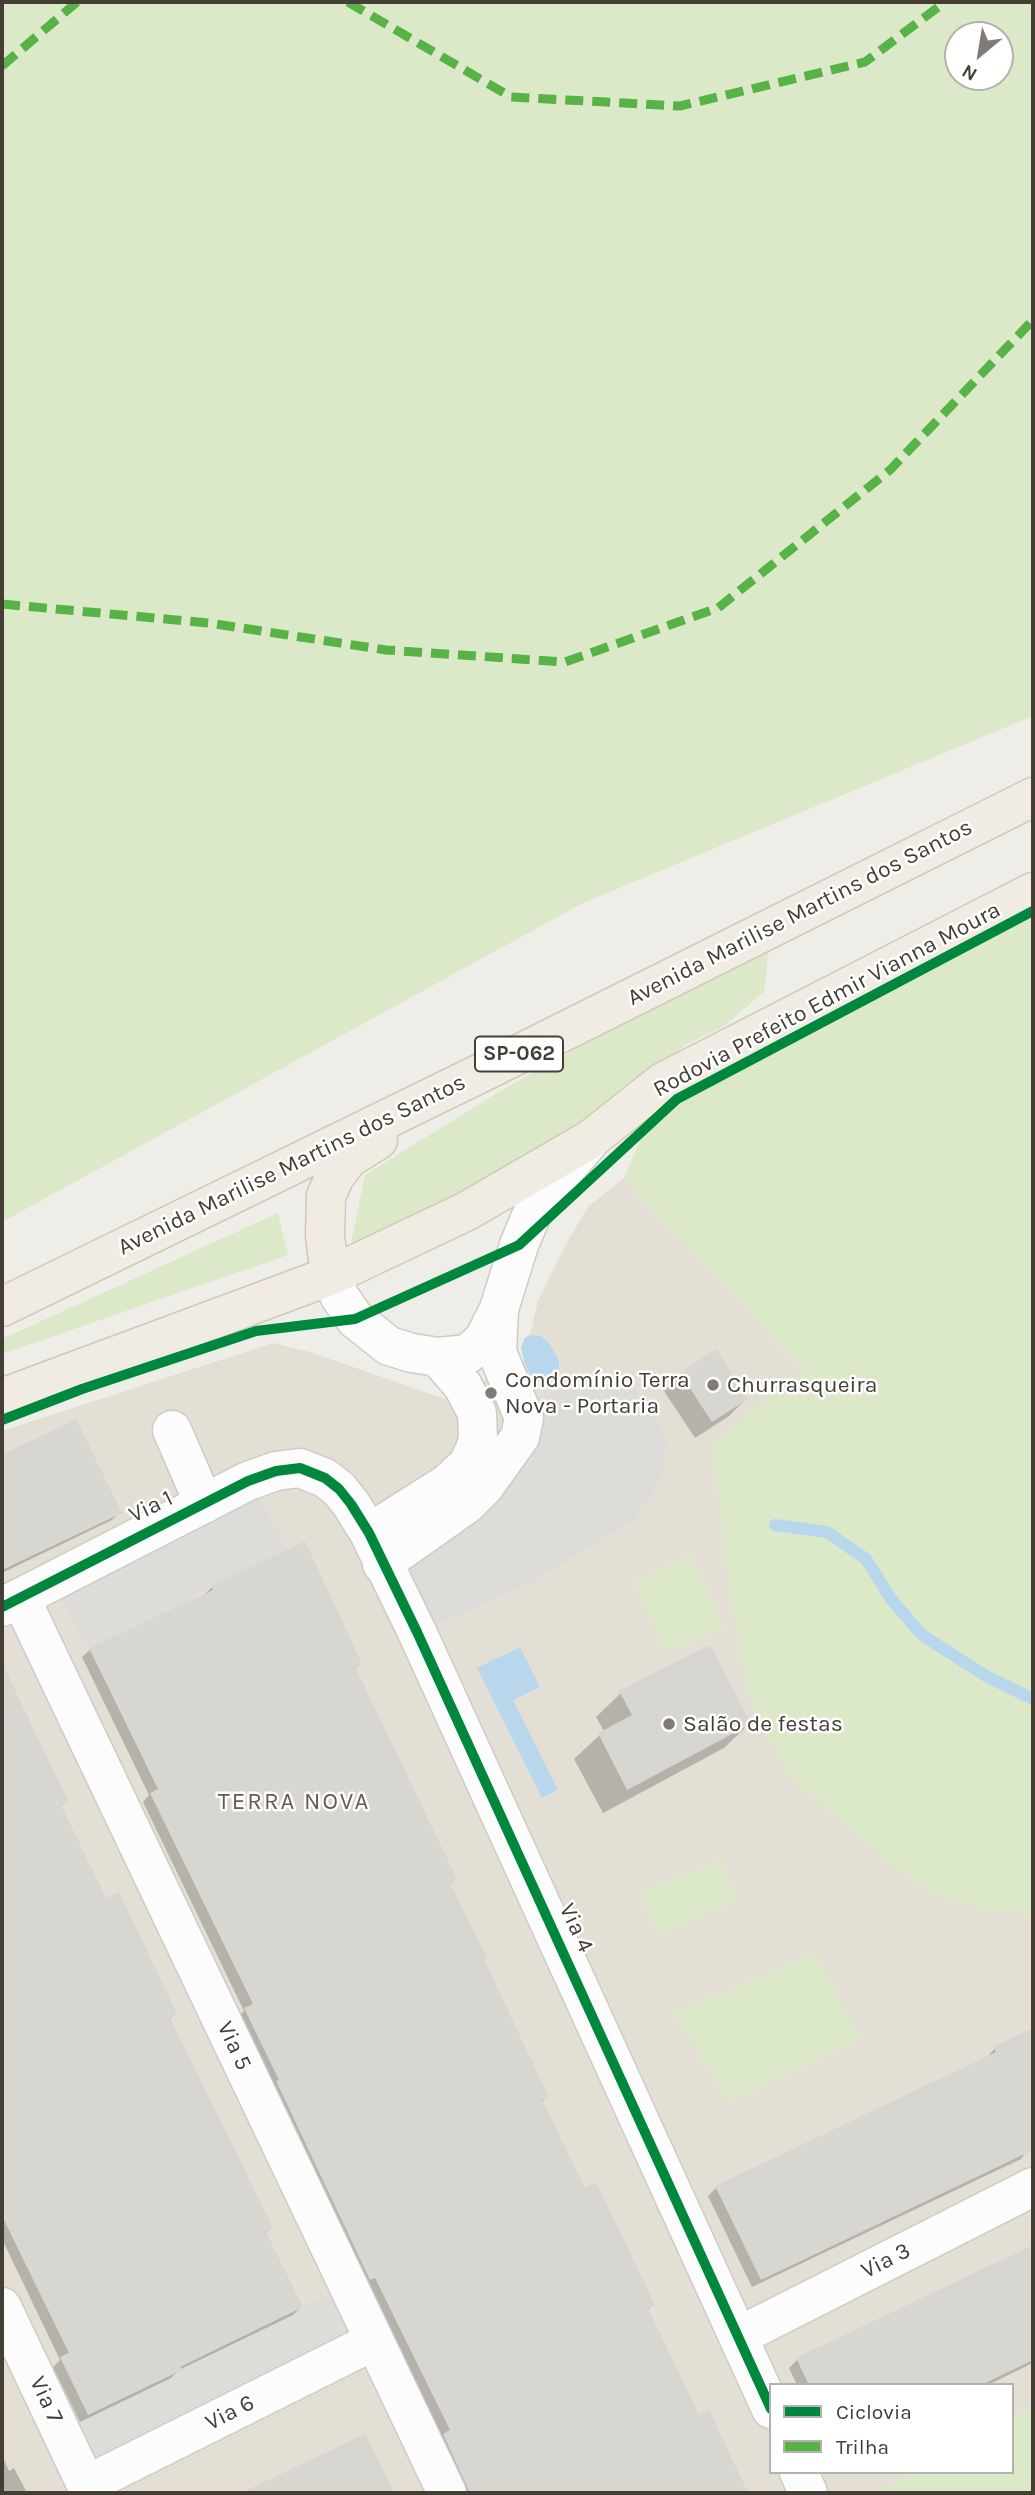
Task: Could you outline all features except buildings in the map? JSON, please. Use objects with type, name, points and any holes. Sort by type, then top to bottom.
[{"type":"main road","name":"Avenida Marilise Martins dos Santos","points":[[2,1307],[487,1070],[1033,797]]},
{"type":"main road","name":"Rodovia Prefeito Edmir Vianna Moura","points":[[591,1139],[663,1082],[1033,892]]},
{"type":"main road","points":[[330,1276],[325,1236],[326,1196],[335,1176],[349,1158],[487,1070]]},
{"type":"main road","points":[[2,1398],[330,1276],[467,1211],[591,1139]]},
{"type":"street","points":[[330,1276],[355,1319],[389,1346],[438,1357],[468,1354],[484,1339],[499,1309],[519,1245],[536,1204],[591,1139]]},
{"type":"street","points":[[375,1549],[467,1504],[500,1467],[520,1437],[524,1418],[497,1352],[499,1309]]},
{"type":"street","points":[[375,1549],[468,1464],[475,1449],[479,1429],[477,1413],[463,1386],[438,1357]]},
{"type":"street","points":[[172,1430],[204,1504]]},
{"type":"street","name":"Via 1","points":[[11,1603],[248,1481],[286,1468],[300,1468],[324,1478]]},
{"type":"street","name":"Via 4","points":[[324,1478],[339,1489],[351,1504],[417,1632],[769,2404]]},
{"type":"street","name":"Via 5","points":[[11,1603],[447,2493]]},
{"type":"street","name":"Via 3","points":[[739,2336],[1033,2187]]},
{"type":"street","name":"Via 7","points":[[2,2307],[88,2489]]},
{"type":"street","name":"Via 6","points":[[88,2489],[374,2341]]},
{"type":"street","points":[[800,2474],[808,2493]]},
{"type":"shaded area","name":"TERRA NOVA","points":[[624,1178],[804,1369],[1033,1417],[1033,2406],[1014,2417],[1014,2383],[769,2383],[769,2474],[911,2474],[877,2493],[2,2493],[2,1431],[273,1343],[310,1352],[445,1399],[524,1361],[521,1348],[525,1338],[530,1335],[538,1301],[588,1207]]},
{"type":"shaded area","points":[[629,1385],[653,1408],[666,1441],[661,1480],[634,1520],[528,1584],[419,1632],[384,1563],[521,1437],[554,1390]]},
{"type":"shaded area","points":[[252,1483],[287,1550],[89,1648],[52,1583]]},
{"type":"shaded area","points":[[345,2287],[370,2339],[87,2482],[60,2427],[182,2370],[209,2353]]},
{"type":"green space","points":[[2,2],[1033,2],[1033,716],[583,903],[2,1222]]},
{"type":"green space","points":[[1033,890],[1033,1916],[979,1908],[935,1895],[896,1868],[792,1779],[763,1730],[746,1683],[727,1571],[713,1443],[804,1369],[624,1178],[665,1084]]},
{"type":"green space","points":[[769,948],[764,992],[724,1026],[687,1044],[560,1142],[410,1220],[351,1243],[365,1175],[502,1090],[678,993]]},
{"type":"green space","points":[[278,1213],[288,1255],[2,1354],[2,1339]]},
{"type":"green space","points":[[690,1556],[724,1627],[667,1653],[634,1582]]},
{"type":"green space","points":[[720,1859],[738,1899],[659,1935],[640,1895]]},
{"type":"green space","points":[[815,1954],[860,2039],[729,2102],[674,2013]]},
{"type":"green space","points":[[1033,2406],[1033,2493],[877,2493],[911,2474],[1014,2474],[1014,2417]]},
{"type":"water","points":[[530,1335],[541,1336],[549,1343],[559,1360],[559,1373],[555,1384],[545,1388],[534,1384],[524,1361],[521,1348],[525,1338]]},
{"type":"water","points":[[520,1647],[540,1687],[513,1700],[558,1790],[542,1798],[477,1668]]},
{"type":"waterway","points":[[775,1525],[827,1532],[866,1559],[891,1599],[922,1635],[986,1676],[1033,1699]]},
{"type":"marked path","points":[[2,66],[77,2]]},
{"type":"marked path","points":[[348,2],[511,97],[680,106],[865,62],[945,2]]},
{"type":"marked path","points":[[2,604],[209,623],[386,650],[565,662],[718,608],[890,470],[1033,320]]},
{"type":"cycle path","points":[[2,1420],[82,1389],[256,1331],[355,1319],[519,1245],[677,1099],[1033,911]]},
{"type":"cycle path","points":[[2,1607],[248,1481],[276,1471],[300,1468],[325,1478],[339,1489],[369,1533],[417,1632],[769,2405]]},
{"type":"place","name":"Churrasqueira","points":[[713,1385]]},
{"type":"place","name":"Condomínio Terra Nova - Portaria","points":[[491,1393]]},
{"type":"place","name":"Salão de festas","points":[[669,1724]]},
{"type":"district","name":"TERRA NOVA","points":[[294,1802]]}]
